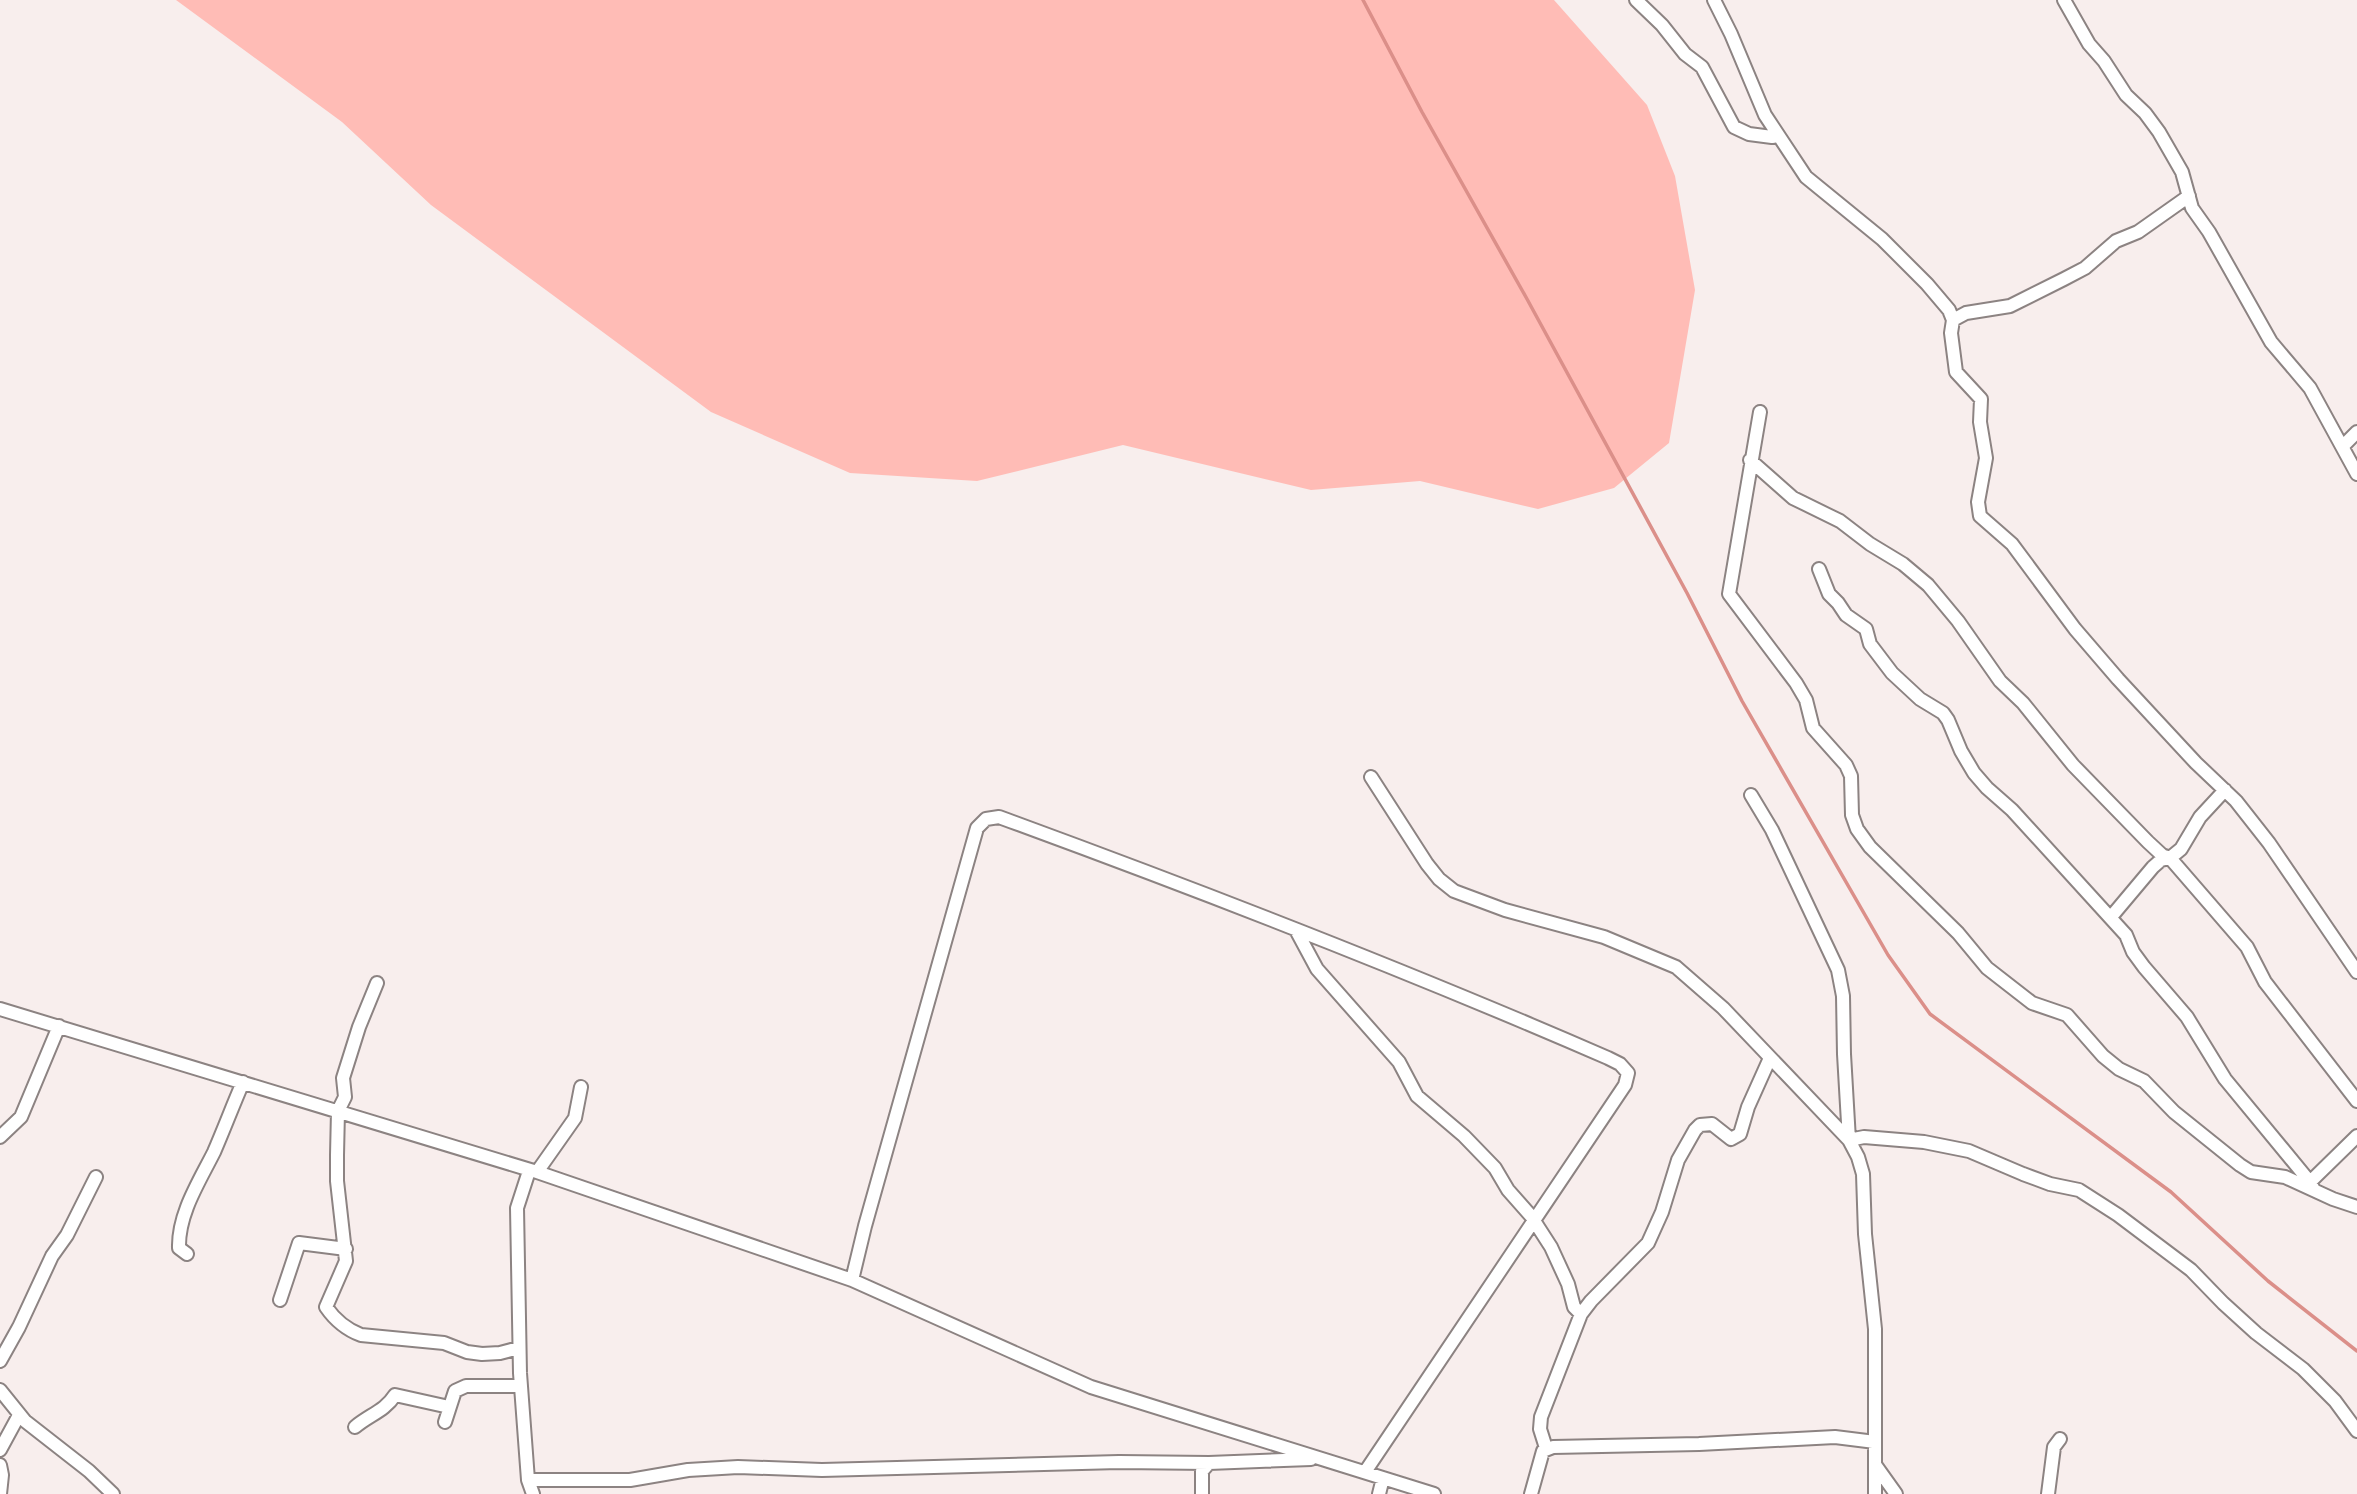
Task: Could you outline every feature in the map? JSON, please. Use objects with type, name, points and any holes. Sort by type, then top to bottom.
[{"type":"street","points":[[1636,0],[1662,25],[1685,54],[1702,67],[1734,127],[1749,134],[1778,136]]},
{"type":"street","points":[[1714,0],[1765,115],[1806,177],[1882,239],[1949,310],[1953,320],[1951,333],[1954,365],[1959,377],[1982,399],[1983,405],[1980,422],[1986,467],[1978,502],[1980,516],[2012,544],[2092,649],[2196,763],[2236,801],[2269,843],[2357,972]]},
{"type":"street","points":[[2063,0],[2089,44],[2104,61],[2126,95],[2145,113],[2159,132],[2182,172],[2192,208],[2209,232],[2271,342],[2310,388],[2357,474]]},
{"type":"street","points":[[1953,320],[1966,313],[2010,306],[2063,279],[2091,263],[2107,247],[2138,232],[2189,196]]},
{"type":"street","points":[[1760,412],[1729,594],[1796,683],[1805,700],[1813,728],[1846,765],[1852,784],[1852,815],[1857,829],[1870,847],[1958,933],[1987,968],[2032,1003],[2067,1015],[2103,1056],[2119,1069],[2144,1081],[2212,1145],[2251,1171],[2312,1185]]},
{"type":"street","points":[[2343,446],[2357,432]]},
{"type":"street","points":[[1751,460],[1793,498],[1840,521],[1878,550],[1903,564],[1928,585],[1958,621],[2000,681],[2023,704],[2073,765],[2148,842],[2162,855],[2170,858],[2247,947],[2273,993],[2357,1101]]},
{"type":"street","points":[[1819,569],[1829,594],[1846,615],[1866,628],[1870,645],[1877,656],[1920,699],[1943,713],[1973,773],[2012,810],[2126,935],[2133,952],[2187,1017],[2225,1079],[2312,1185],[2333,1199],[2357,1207]]},
{"type":"street","points":[[1371,777],[1427,864],[1454,891],[1505,910],[1604,937],[1676,967],[1704,989],[1849,1140],[1858,1157],[1864,1193],[1865,1234],[1875,1329],[1875,1494]]},
{"type":"street","points":[[2111,917],[2153,867],[2181,849],[2200,817],[2225,790]]},
{"type":"street","points":[[1751,795],[1772,830],[1838,970],[1843,996],[1849,1140]]},
{"type":"street","points":[[852,1280],[977,828],[986,819],[999,817],[1140,869],[1608,1058],[1628,1073],[1625,1085],[1365,1472]]},
{"type":"street","points":[[1296,930],[1317,969],[1399,1062],[1417,1096],[1486,1156],[1508,1190],[1534,1221],[1558,1262],[1574,1307],[1581,1314]]},
{"type":"street","points":[[377,983],[343,1077],[345,1097],[338,1111],[337,1181],[346,1250],[344,1268],[326,1307],[338,1322],[351,1331],[373,1337],[444,1343],[467,1352],[482,1354],[519,1349]]},
{"type":"street","points":[[0,1009],[533,1172],[852,1280],[1091,1387],[1434,1494]]},
{"type":"street","points":[[0,1138],[21,1117],[59,1026]]},
{"type":"street","points":[[1531,1494],[1546,1448],[1540,1429],[1541,1417],[1581,1314],[1648,1243],[1662,1212],[1678,1160],[1695,1129],[1700,1125],[1712,1124],[1731,1139],[1740,1134],[1748,1107],[1770,1058]]},
{"type":"street","points":[[187,1254],[180,1248],[179,1235],[188,1206],[243,1082]]},
{"type":"street","points":[[533,1494],[528,1480],[521,1387],[517,1208],[533,1172],[575,1118],[581,1087]]},
{"type":"street","points":[[2312,1185],[2357,1136]]},
{"type":"street","points":[[1849,1140],[1864,1137],[1924,1142],[1969,1151],[2050,1184],[2079,1190],[2118,1215],[2192,1270],[2222,1303],[2303,1369],[2335,1401],[2357,1431]]},
{"type":"street","points":[[0,1361],[52,1256],[67,1235],[96,1177]]},
{"type":"street","points":[[280,1300],[299,1243],[346,1250]]},
{"type":"street","points":[[445,1422],[455,1391],[466,1386],[521,1387]]},
{"type":"street","points":[[0,1390],[19,1415],[36,1431],[80,1464],[113,1494]]},
{"type":"street","points":[[355,1427],[364,1419],[386,1408],[395,1395],[449,1407]]},
{"type":"street","points":[[0,1450],[19,1415]]},
{"type":"street","points":[[1546,1448],[1835,1437],[1875,1442]]},
{"type":"street","points":[[2048,1494],[2054,1447],[2060,1439]]},
{"type":"street","points":[[528,1480],[603,1482],[688,1470],[738,1467],[822,1470],[1320,1459]]},
{"type":"street","points":[[1202,1494],[1202,1471],[1209,1463]]},
{"type":"street","points":[[0,1465],[1,1494]]},
{"type":"street","points":[[1876,1466],[1896,1494]]},
{"type":"street","points":[[1379,1494],[1383,1478]]},
{"type":"shaded area","points":[[176,0],[1554,0],[1647,105],[1675,176],[1695,290],[1669,443],[1614,488],[1538,509],[1420,481],[1311,490],[1123,445],[977,481],[850,473],[711,412],[431,205],[342,122]]},
{"type":"waterway","points":[[1363,0],[1687,593],[1742,701],[1888,955],[1930,1014],[2171,1192],[2268,1281],[2357,1351]]}]
